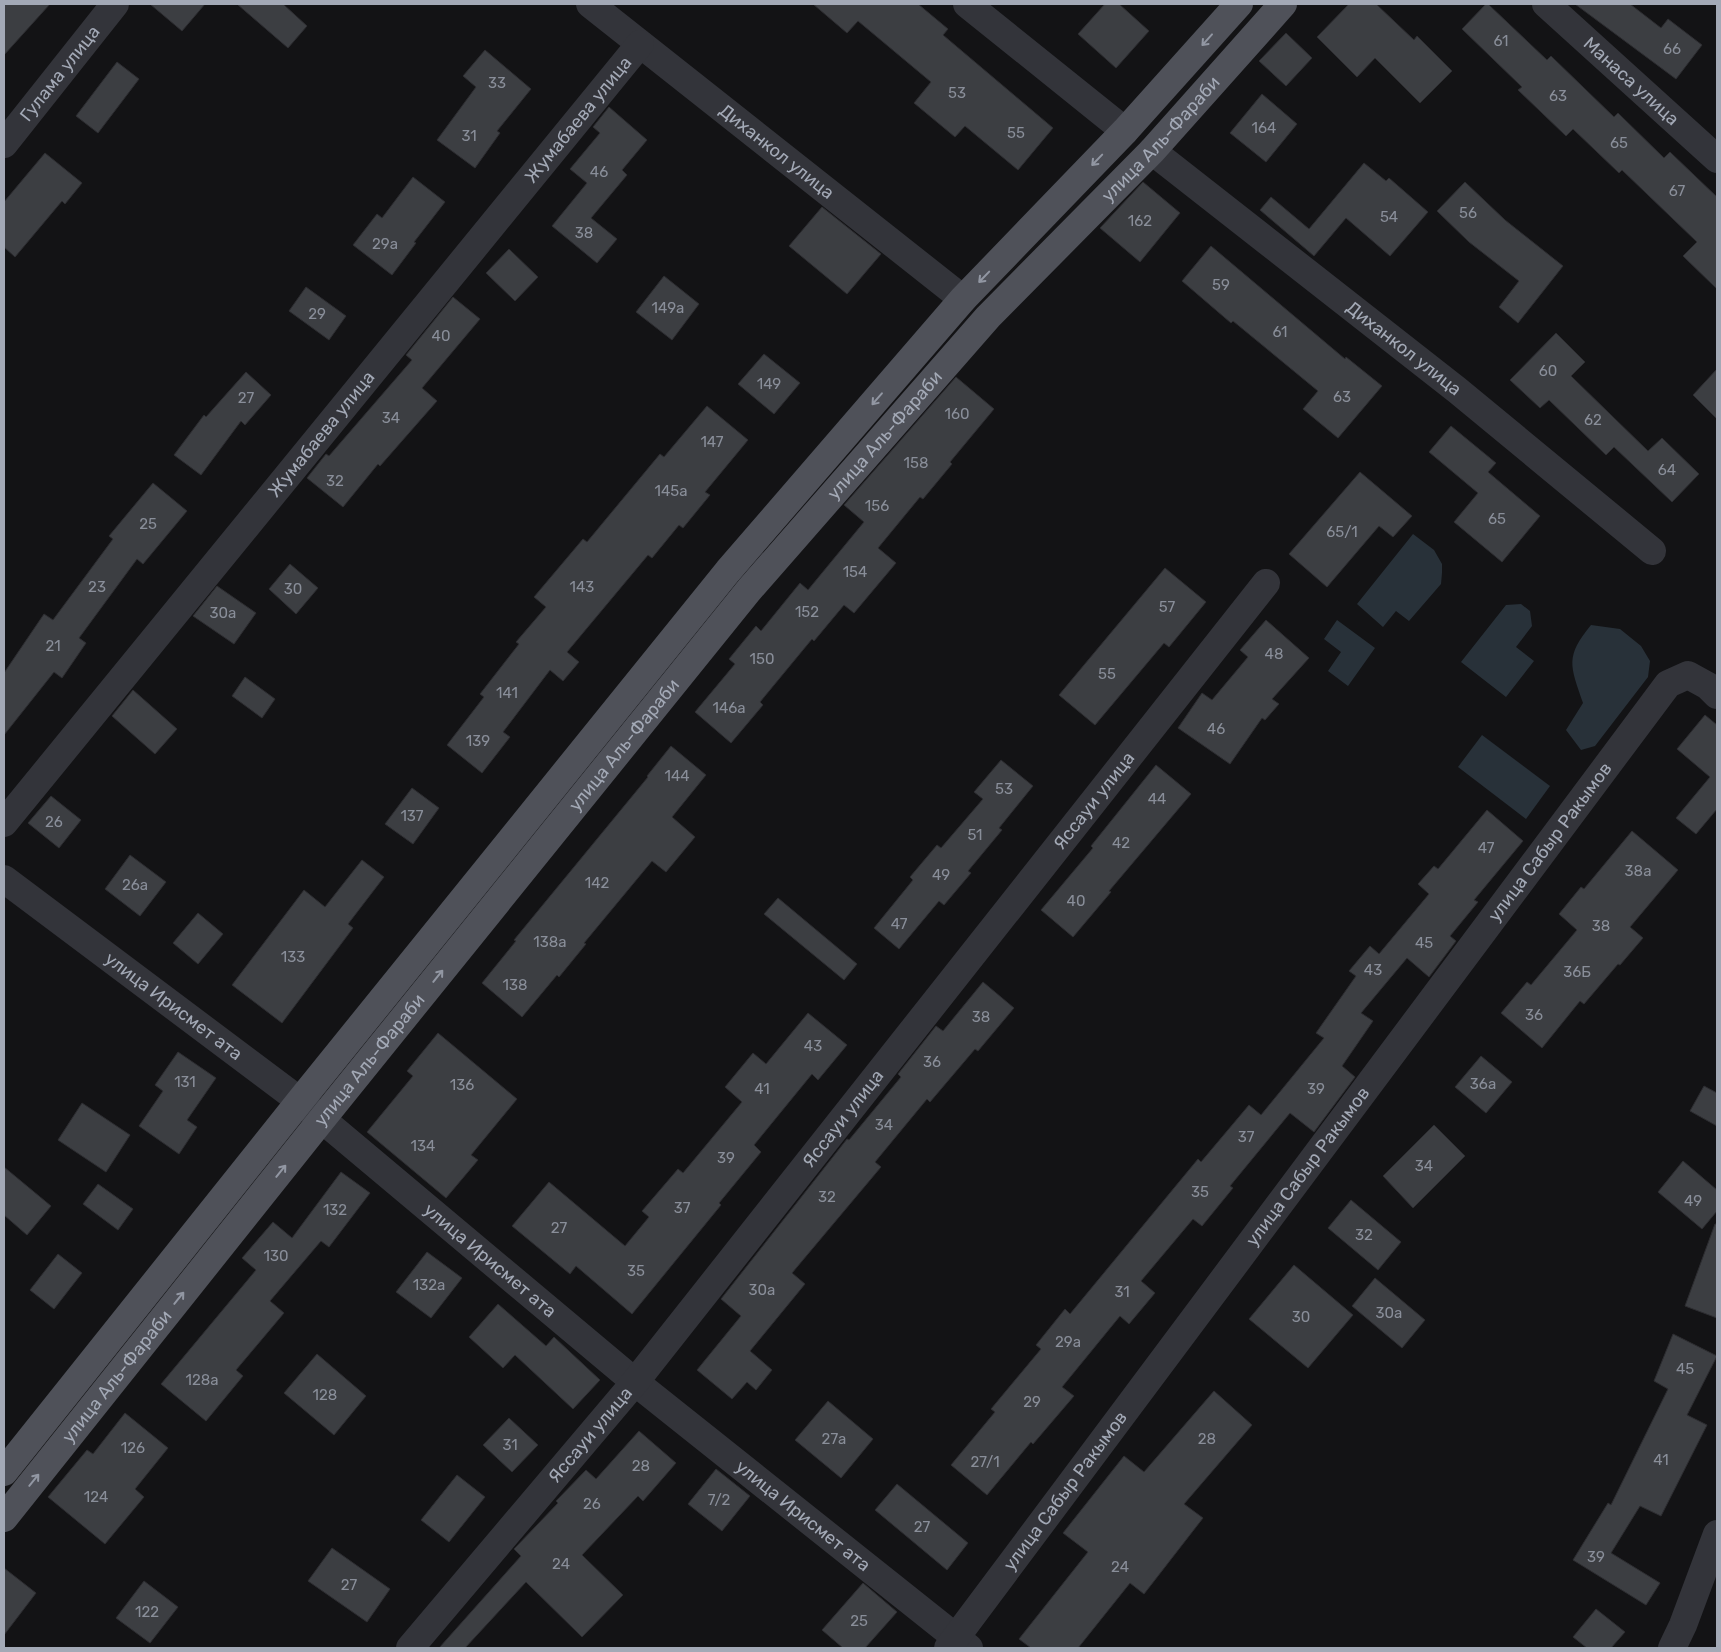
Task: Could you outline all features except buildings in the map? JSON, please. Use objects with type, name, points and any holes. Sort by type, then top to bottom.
[{"type":"main road","name":"улица Аль-Фараби","points":[[4,1472],[300,1101],[728,571],[963,299],[1125,131],[1239,4]]},
{"type":"main road","name":"улица Аль-Фараби","points":[[4,1518],[322,1119],[750,590],[988,317],[1152,151],[1283,4]]},
{"type":"street","name":"Гулама улица","points":[[4,144],[116,4]]},
{"type":"street","name":"Диханкол улица","points":[[590,4],[963,299]]},
{"type":"street","points":[[967,4],[1125,131]]},
{"type":"street","name":"Манаса улица","points":[[1546,4],[1717,159]]},
{"type":"street","name":"Жумабаева улица","points":[[4,823],[640,44]]},
{"type":"street","name":"Диханкол улица","points":[[1152,151],[1457,390],[1652,551]]},
{"type":"street","name":"Яссауи улица","points":[[410,1648],[635,1382],[1266,583]]},
{"type":"street","name":"улица Сабыр Ракымов","points":[[958,1645],[1668,684],[1688,675],[1708,686],[1717,695]]},
{"type":"street","name":"улица Ирисмет ата","points":[[4,879],[300,1101],[635,1382],[958,1645]]},
{"type":"street","points":[[1672,1648],[1683,1625],[1717,1534]]},
{"type":"shaded area","points":[[1413,534],[1434,550],[1442,564],[1441,584],[1409,621],[1396,611],[1383,627],[1357,604]]},
{"type":"shaded area","points":[[1521,604],[1530,611],[1532,626],[1516,647],[1534,661],[1506,697],[1461,662],[1506,605]]},
{"type":"shaded area","points":[[1337,620],[1375,648],[1348,686],[1328,671],[1341,652],[1324,639]]},
{"type":"shaded area","points":[[1591,625],[1620,629],[1641,646],[1650,661],[1648,677],[1595,746],[1581,750],[1566,730],[1583,703],[1575,679],[1572,662],[1577,645]]},
{"type":"shaded area","points":[[1482,735],[1550,786],[1526,819],[1458,767]]}]
